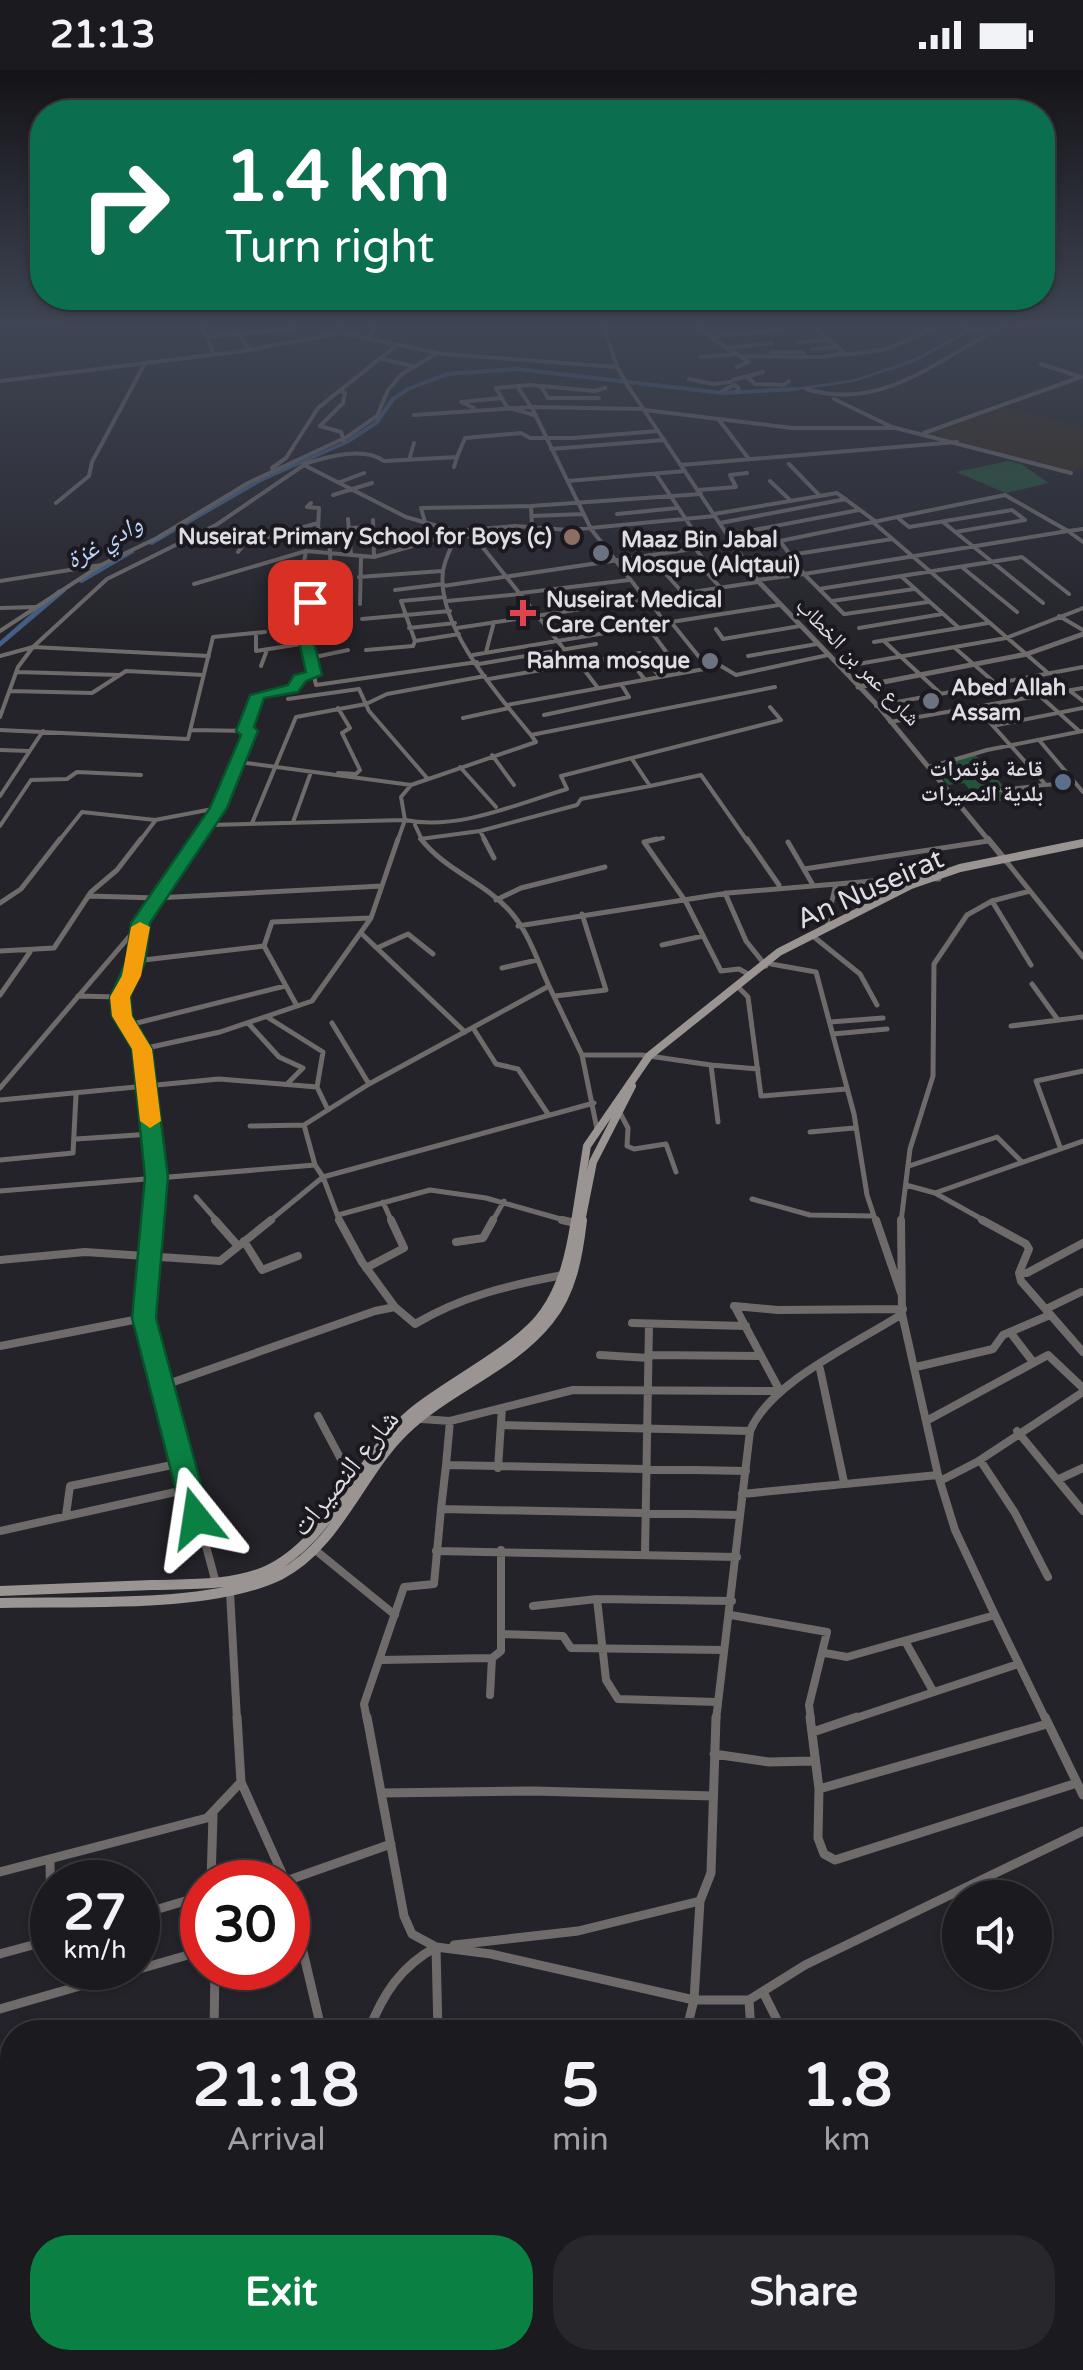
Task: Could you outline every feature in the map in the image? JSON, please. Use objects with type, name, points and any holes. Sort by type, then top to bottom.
[{"type":"main road","points":[[1004,858],[1083,844]]},
{"type":"main road","name":"An Nuseirat","points":[[763,968],[832,925],[935,878],[1004,858]]},
{"type":"main road","name":"شارع النصيرات","points":[[0,1591],[216,1582],[261,1573],[282,1563],[307,1542],[387,1438],[413,1412],[528,1330],[545,1313],[564,1275],[582,1158],[649,1056],[763,968],[832,925]]},
{"type":"main road","name":"شارع النصيرات","points":[[0,1603],[230,1590],[278,1578],[314,1549],[394,1442],[417,1419],[524,1346],[561,1304],[576,1272],[589,1173],[597,1146],[640,1068]]},
{"type":"street","points":[[56,502],[89,476],[107,435]]},
{"type":"street","points":[[0,631],[37,608],[51,594],[267,474],[286,458],[301,435]]},
{"type":"street","points":[[342,435],[344,440]]},
{"type":"street","points":[[0,717],[16,672],[33,647],[107,580],[216,525],[300,464],[350,435]]},
{"type":"street","points":[[454,467],[467,436],[476,435]]},
{"type":"street","points":[[524,435],[576,435]]},
{"type":"street","name":"شارع عمر بن الخطاب","points":[[661,435],[757,581],[876,706],[1004,858]]},
{"type":"street","points":[[731,435],[750,460]]},
{"type":"street","points":[[932,435],[1071,473]]},
{"type":"street","points":[[544,437],[591,529],[629,580],[708,668]]},
{"type":"street","points":[[551,449],[664,440]]},
{"type":"street","points":[[681,465],[957,442]]},
{"type":"street","points":[[409,460],[414,444]]},
{"type":"street","points":[[434,458],[437,450]]},
{"type":"street","points":[[267,474],[334,454],[378,456],[384,461],[457,457]]},
{"type":"street","points":[[300,464],[406,517],[480,544],[572,665]]},
{"type":"street","points":[[789,464],[820,496]]},
{"type":"street","points":[[568,482],[686,471]]},
{"type":"street","points":[[425,522],[420,508],[670,497],[736,487],[730,475],[747,473]]},
{"type":"street","points":[[339,482],[364,474]]},
{"type":"street","points":[[656,474],[697,536]]},
{"type":"street","points":[[770,482],[792,502]]},
{"type":"street","points":[[333,495],[372,483]]},
{"type":"street","points":[[194,584],[306,551],[374,557],[458,533],[532,527],[591,529],[684,520],[837,493],[1048,674]]},
{"type":"street","points":[[929,602],[844,614],[804,574],[780,541],[1005,495],[1023,501],[1083,542]]},
{"type":"street","points":[[720,523],[846,499]]},
{"type":"street","points":[[609,501],[624,526]]},
{"type":"street","points":[[310,503],[307,508],[319,508],[318,530],[330,532],[331,575],[322,579],[325,589]]},
{"type":"street","points":[[531,506],[532,527]]},
{"type":"street","points":[[617,514],[677,508]]},
{"type":"street","points":[[728,535],[860,509]]},
{"type":"street","points":[[896,517],[909,527],[1012,510],[1025,520],[955,532]]},
{"type":"street","points":[[532,516],[584,514]]},
{"type":"street","points":[[348,519],[351,555]]},
{"type":"street","points":[[942,521],[1043,603]]},
{"type":"street","points":[[238,552],[244,544],[318,523]]},
{"type":"street","points":[[349,528],[373,524],[374,557]]},
{"type":"street","points":[[366,650],[413,646],[415,641],[457,628],[1083,528]]},
{"type":"street","points":[[142,1049],[248,1023],[312,1000],[371,918],[405,820],[398,800],[411,785],[536,742],[487,678],[450,611],[443,570],[458,533]]},
{"type":"street","points":[[790,555],[893,539]]},
{"type":"street","points":[[395,590],[734,543]]},
{"type":"street","points":[[696,548],[707,564]]},
{"type":"street","points":[[306,551],[302,573],[310,606],[307,642],[316,685],[596,644]]},
{"type":"street","points":[[649,555],[682,592]]},
{"type":"street","points":[[360,604],[361,556]]},
{"type":"street","points":[[819,589],[1022,557],[1068,594]]},
{"type":"street","points":[[0,581],[101,565]]},
{"type":"street","points":[[962,567],[1017,612]]},
{"type":"street","points":[[359,578],[443,570]]},
{"type":"street","points":[[708,574],[720,587]]},
{"type":"street","points":[[900,576],[960,628]]},
{"type":"street","points":[[415,641],[400,602],[480,596],[491,600],[629,580]]},
{"type":"street","points":[[832,601],[915,589]]},
{"type":"street","points":[[473,654],[779,605]]},
{"type":"street","points":[[0,608],[37,608]]},
{"type":"street","points":[[841,667],[1006,638],[1083,608]]},
{"type":"street","points":[[362,619],[450,611]]},
{"type":"street","points":[[860,628],[944,614]]},
{"type":"street","points":[[1059,616],[1083,632]]},
{"type":"street","points":[[486,652],[494,622]]},
{"type":"street","points":[[874,642],[988,623]]},
{"type":"street","points":[[647,626],[682,674]]},
{"type":"street","points":[[716,630],[723,639],[800,626]]},
{"type":"street","points":[[409,628],[457,628]]},
{"type":"street","points":[[0,730],[188,739],[213,637],[265,632]]},
{"type":"street","points":[[858,687],[1027,654],[1083,632]]},
{"type":"street","points":[[256,633],[256,651],[307,642]]},
{"type":"street","points":[[885,642],[941,694]]},
{"type":"street","points":[[748,656],[817,644]]},
{"type":"street","points":[[0,656],[33,647],[210,656]]},
{"type":"street","points":[[954,647],[995,683]]},
{"type":"street","points":[[262,666],[267,650]]},
{"type":"street","points":[[310,658],[348,650]]},
{"type":"street","points":[[252,823],[296,717],[366,704],[387,694],[640,654],[660,678]]},
{"type":"street","points":[[463,718],[708,668],[726,666],[736,675],[828,656]]},
{"type":"street","points":[[633,664],[645,680]]},
{"type":"street","points":[[876,706],[1083,667]]},
{"type":"street","points":[[10,691],[92,693],[126,671],[204,675]]},
{"type":"street","points":[[585,671],[598,688]]},
{"type":"street","points":[[16,672],[119,675]]},
{"type":"street","points":[[244,731],[257,695],[293,688],[299,678],[314,675]]},
{"type":"street","points":[[1022,679],[1081,731]]},
{"type":"street","points":[[544,715],[629,697],[621,684]]},
{"type":"street","points":[[531,735],[775,687]]},
{"type":"street","points":[[288,699],[355,688],[427,778]]},
{"type":"street","points":[[890,722],[1083,688]]},
{"type":"street","points":[[996,725],[1083,705],[1070,690]]},
{"type":"street","points":[[209,825],[405,820],[415,825],[497,808],[567,789],[561,776],[780,720],[770,707]]},
{"type":"street","points":[[976,707],[1046,785]]},
{"type":"street","points":[[322,773],[360,772],[342,733],[350,728],[338,708]]},
{"type":"street","points":[[0,1088],[140,923],[209,825],[250,731],[191,730]]},
{"type":"street","points":[[2,792],[43,731]]},
{"type":"street","points":[[929,767],[1081,731]]},
{"type":"street","points":[[1039,740],[1083,792]]},
{"type":"street","points":[[0,750],[30,751]]},
{"type":"street","points":[[492,755],[514,785]]},
{"type":"street","points":[[632,759],[650,786]]},
{"type":"street","points":[[239,762],[411,785]]},
{"type":"street","points":[[460,767],[497,808]]},
{"type":"street","points":[[293,822],[311,771]]},
{"type":"street","points":[[0,826],[31,780],[66,780],[77,772],[140,775]]},
{"type":"street","points":[[419,839],[480,831],[577,805],[581,799],[701,775],[780,886]]},
{"type":"street","points":[[952,796],[1074,782]]},
{"type":"street","points":[[0,903],[26,882],[82,812],[156,820],[218,808]]},
{"type":"street","points":[[0,951],[54,948],[89,896],[117,870],[156,820]]},
{"type":"street","points":[[415,825],[419,839],[508,909],[582,1054],[597,1130]]},
{"type":"street","points":[[480,831],[494,858]]},
{"type":"street","points":[[664,838],[644,842],[703,936],[720,971],[813,970],[833,1034],[874,1216],[901,1294]]},
{"type":"street","points":[[804,869],[988,840]]},
{"type":"street","points":[[788,842],[813,885]]},
{"type":"street","points":[[1004,858],[1082,955]]},
{"type":"street","points":[[496,900],[521,888],[606,867]]},
{"type":"street","points":[[518,926],[680,898],[780,886],[935,878]]},
{"type":"street","points":[[832,925],[827,922],[836,884]]},
{"type":"street","points":[[89,896],[156,898],[382,886]]},
{"type":"street","points":[[1030,891],[992,901],[967,915],[934,964],[932,1076],[910,1149],[902,1202],[901,1294],[939,1478],[954,1530],[1083,1795]]},
{"type":"street","points":[[725,893],[736,924],[763,968]]},
{"type":"street","points":[[992,901],[1032,965]]},
{"type":"street","points":[[555,996],[606,990],[582,914]]},
{"type":"street","points":[[298,1006],[264,946],[272,922],[371,918]]},
{"type":"street","points":[[140,923],[136,962],[120,997],[122,1016],[142,1049],[156,1177],[144,1318],[216,1582]]},
{"type":"street","points":[[362,934],[465,1032]]},
{"type":"street","points":[[377,948],[408,934],[433,954]]},
{"type":"street","points":[[662,945],[703,936]]},
{"type":"street","points":[[814,937],[856,967],[872,988],[877,1005]]},
{"type":"street","points":[[136,962],[264,946]]},
{"type":"street","points":[[0,995],[31,951]]},
{"type":"street","points":[[502,968],[537,960]]},
{"type":"street","points":[[1032,984],[1059,1021]]},
{"type":"street","points":[[129,1025],[285,986]]},
{"type":"street","points":[[250,1126],[304,1124],[549,986]]},
{"type":"street","points":[[738,987],[748,996],[761,1096],[846,1089]]},
{"type":"street","points":[[78,996],[120,997]]},
{"type":"street","points":[[266,1017],[323,1052],[317,1088],[328,1110]]},
{"type":"street","points":[[830,1022],[882,1018]]},
{"type":"street","points":[[1011,1026],[1083,1018]]},
{"type":"street","points":[[248,1023],[280,1058],[302,1068],[286,1085]]},
{"type":"street","points":[[332,1023],[369,1084]]},
{"type":"street","points":[[473,1028],[496,1064],[518,1069],[548,1114]]},
{"type":"street","points":[[833,1034],[887,1029]]},
{"type":"street","points":[[582,1054],[649,1056],[758,1069]]},
{"type":"street","points":[[711,1066],[718,1122]]},
{"type":"street","points":[[1060,1147],[1036,1081],[1083,1071]]},
{"type":"street","points":[[0,1100],[219,1079],[317,1088]]},
{"type":"street","points":[[0,1160],[73,1153],[76,1095]]},
{"type":"street","points":[[0,1260],[85,1252],[220,1262],[323,1177],[594,1103]]},
{"type":"street","points":[[618,1110],[628,1128],[627,1146],[634,1150],[666,1144],[676,1172]]},
{"type":"street","points":[[304,1124],[315,1165],[366,1268],[394,1306],[415,1324],[448,1304],[500,1287],[564,1275]]},
{"type":"street","points":[[810,1132],[854,1128]]},
{"type":"street","points":[[76,1140],[152,1134]]},
{"type":"street","points":[[909,1166],[997,1137],[1022,1162]]},
{"type":"street","points":[[935,1193],[1083,1142]]},
{"type":"street","points":[[0,1191],[315,1165]]},
{"type":"street","points":[[906,1185],[935,1193],[1026,1244],[1029,1249],[1019,1273],[1025,1286],[1083,1352]]},
{"type":"street","points":[[338,1216],[430,1190],[504,1201],[575,1222]]},
{"type":"street","points":[[196,1197],[262,1270],[298,1256]]},
{"type":"street","points":[[752,1199],[810,1214],[874,1216]]},
{"type":"street","points":[[456,1242],[483,1238],[504,1201]]},
{"type":"street","points":[[366,1268],[404,1248],[383,1202]]},
{"type":"street","points":[[1019,1273],[1027,1273],[1083,1242]]},
{"type":"street","points":[[916,1367],[993,1349],[1002,1335],[1081,1292]]},
{"type":"street","points":[[162,1386],[394,1306]]},
{"type":"street","points":[[780,1391],[734,1306],[902,1311]]},
{"type":"street","points":[[689,2020],[694,2000],[700,1901],[711,1873],[718,1702],[750,1431],[758,1411],[780,1391],[820,1369],[902,1311]]},
{"type":"street","points":[[0,1346],[144,1318]]},
{"type":"street","points":[[632,1324],[746,1326]]},
{"type":"street","points":[[645,1553],[649,1324]]},
{"type":"street","points":[[1010,1332],[1033,1362]]},
{"type":"street","points":[[600,1356],[761,1356]]},
{"type":"street","points":[[742,1494],[844,1482],[939,1478],[980,1460],[1017,1431],[1083,1390],[1052,1357],[1033,1362],[928,1420]]},
{"type":"street","points":[[820,1369],[844,1482]]},
{"type":"street","points":[[417,1419],[450,1421],[573,1390],[780,1391]]},
{"type":"street","points":[[498,1468],[502,1408]]},
{"type":"street","points":[[318,1416],[353,1482]]},
{"type":"street","points":[[450,1421],[434,1584],[404,1588],[364,1704],[404,1916],[412,1934],[436,1947],[491,1954],[694,2000],[749,2000],[838,1948],[1080,1832],[1083,1845]]},
{"type":"street","points":[[502,1425],[750,1431]]},
{"type":"street","points":[[1017,1431],[1083,1511]]},
{"type":"street","points":[[980,1460],[1015,1513],[1048,1577]]},
{"type":"street","points":[[66,1515],[66,1488],[70,1486],[182,1463]]},
{"type":"street","points":[[446,1465],[746,1471]]},
{"type":"street","points":[[1060,1480],[1083,1468]]},
{"type":"street","points":[[0,1530],[189,1489]]},
{"type":"street","points":[[441,1508],[740,1515]]},
{"type":"street","points":[[314,1549],[394,1614]]},
{"type":"street","points":[[380,1660],[492,1658],[501,1651],[501,1550]]},
{"type":"street","points":[[436,1551],[738,1557]]},
{"type":"street","points":[[230,1590],[241,1782],[275,1860]]},
{"type":"street","points":[[533,1606],[596,1599],[732,1601]]},
{"type":"street","points":[[596,1599],[606,1680],[618,1699],[718,1702]]},
{"type":"street","points":[[825,1652],[847,1657],[996,1614]]},
{"type":"street","points":[[731,1615],[827,1632],[810,1705],[819,1789],[818,1838],[824,1854],[835,1860],[1076,1783]]},
{"type":"street","points":[[501,1634],[563,1636],[571,1648],[723,1650]]},
{"type":"street","points":[[905,1641],[933,1691]]},
{"type":"street","points":[[490,1694],[492,1658]]},
{"type":"street","points":[[813,1732],[1018,1664]]},
{"type":"street","points":[[819,1789],[1047,1724]]},
{"type":"street","points":[[714,1754],[769,1762],[814,1761]]},
{"type":"street","points":[[0,1872],[213,1815],[241,1782]]},
{"type":"street","points":[[382,1793],[534,1790],[713,1796]]},
{"type":"street","points":[[212,1860],[213,1815]]},
{"type":"street","points":[[310,1875],[391,1844]]},
{"type":"street","points":[[374,2020],[390,1985],[409,1961],[436,1947],[539,1939],[650,1918],[700,1901]]},
{"type":"street","points":[[0,1954],[30,1946]]},
{"type":"street","points":[[436,1947],[438,2020]]},
{"type":"street","points":[[0,2009],[180,1957]]},
{"type":"street","points":[[310,1984],[319,2020]]},
{"type":"street","points":[[214,2020],[215,1990]]},
{"type":"street","points":[[763,1992],[778,2020]]},
{"type":"street","points":[[749,2000],[750,2020]]},
{"type":"shaded area","points":[[939,435],[1083,435],[1083,467],[1070,472]]},
{"type":"green space","points":[[1008,461],[1021,464],[1049,483],[1006,493],[956,472]]},
{"type":"green space","points":[[974,753],[1015,799],[981,804],[964,783],[948,785],[933,766]]},
{"type":"waterway","name":"وادي غزة","points":[[149,543],[259,481],[357,435]]},
{"type":"waterway","name":"وادي غزة","points":[[79,581],[131,552]]},
{"type":"waterway","name":"وادي غزة","points":[[0,645],[62,591]]},
{"type":"slow traffic","points":[[140,927],[132,976],[120,997],[122,1016],[142,1049],[150,1121]]},
{"type":"place","name":"Nuseirat Primary School for Boys (c)","points":[[572,537]]},
{"type":"place","name":"Maaz Bin Jabal Mosque (Alqtaui)","points":[[601,553]]},
{"type":"place","name":"Nuseirat Medical Care Center","points":[[523,613]]},
{"type":"place","name":"Rahma mosque","points":[[710,661]]},
{"type":"place","name":"Abed Allah Assam","points":[[931,701]]},
{"type":"place","name":"قاعة مؤتمرات بلدية النصيرات","points":[[1063,782]]},
{"type":"route","points":[[196,1518],[144,1318],[156,1177],[142,1049],[122,1016],[120,997],[136,962],[140,923],[218,808],[250,731],[244,731],[257,695],[293,688],[302,676],[314,675],[306,626],[310,602]]}]
